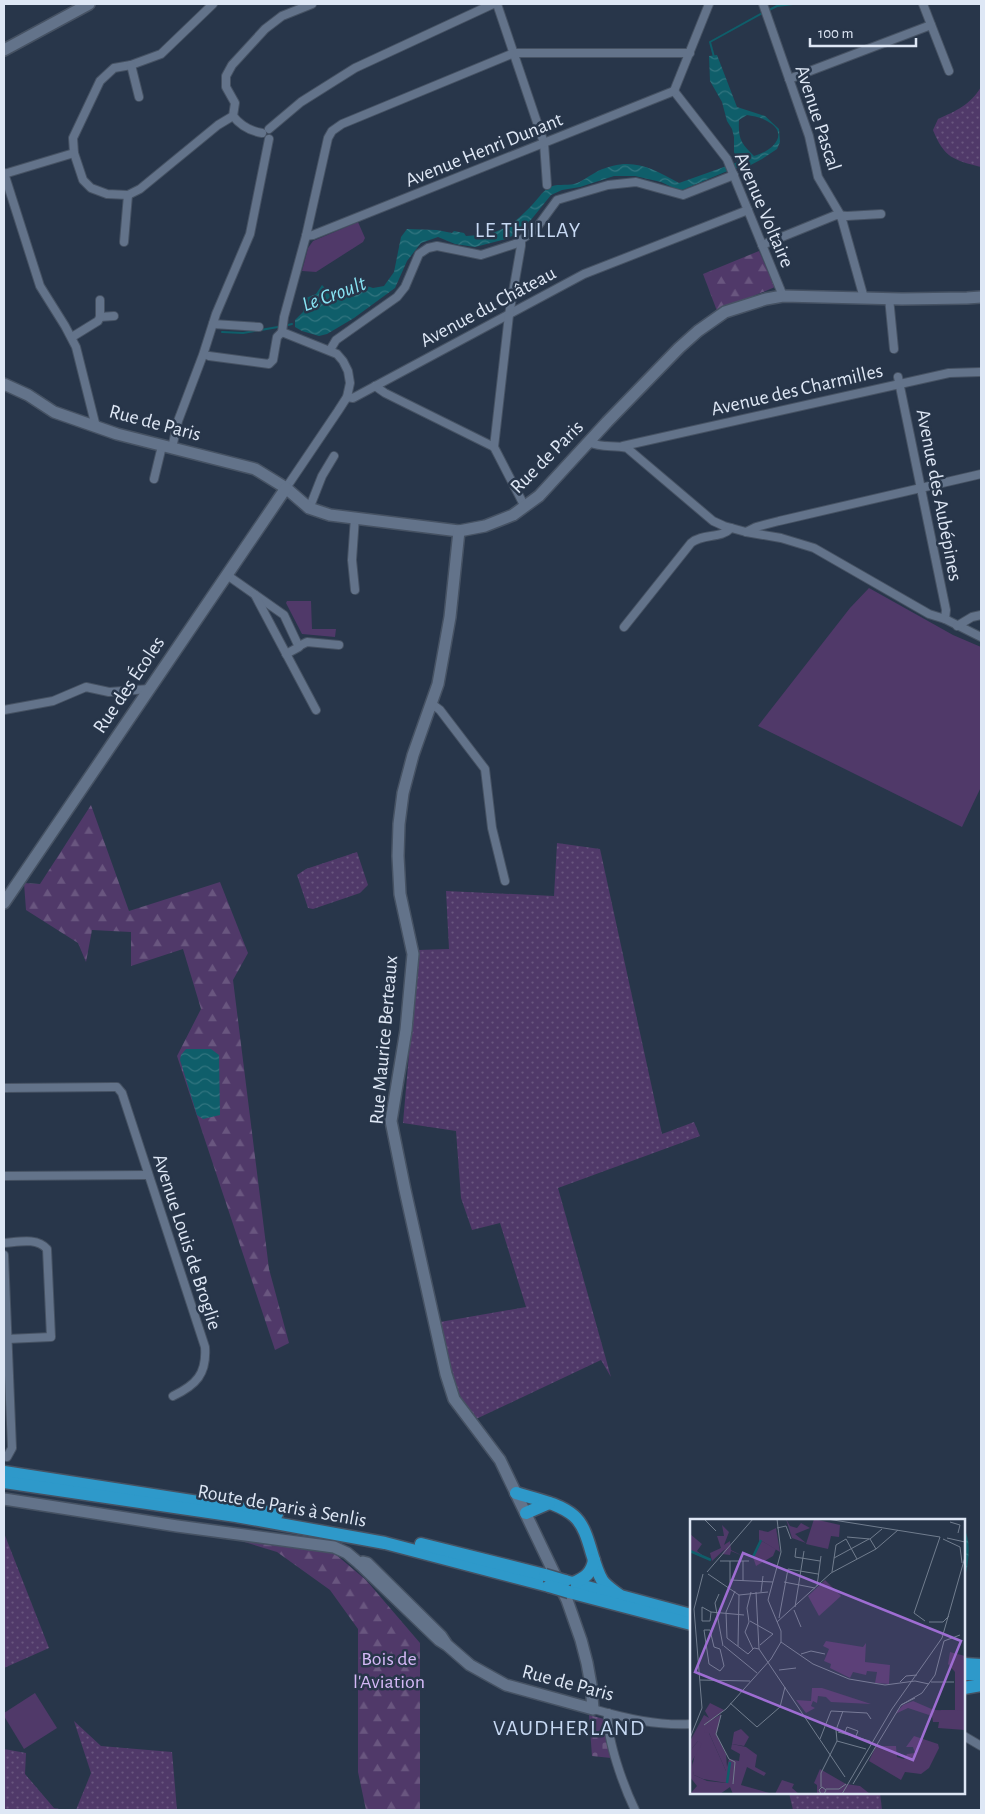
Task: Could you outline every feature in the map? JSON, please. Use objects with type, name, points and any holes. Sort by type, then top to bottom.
[{"type":"main road","name":"Route de Paris à Senlis","points":[[4,1472],[304,1519],[387,1536],[547,1581]]},
{"type":"main road","name":"Route de Paris à Senlis","points":[[4,1482],[226,1514],[385,1542],[547,1581]]},
{"type":"main road","points":[[516,1493],[549,1503],[576,1518],[586,1537],[602,1580],[619,1595]]},
{"type":"main road","points":[[526,1514],[549,1503]]},
{"type":"main road","points":[[569,1589],[590,1573],[594,1560]]},
{"type":"main road","points":[[547,1581],[690,1624]]},
{"type":"main road","points":[[569,1589],[619,1595],[690,1615]]},
{"type":"main road","points":[[965,1658],[981,1657]]},
{"type":"main road","points":[[965,1664],[981,1665]]},
{"type":"main road","points":[[965,1674],[981,1674]]},
{"type":"main road","points":[[965,1688],[981,1685]]},
{"type":"street","points":[[4,42],[75,4]]},
{"type":"street","points":[[4,50],[89,4]]},
{"type":"street","points":[[213,4],[161,54],[132,65],[114,68],[100,81],[73,138],[74,153],[83,180],[91,188],[107,194],[128,195],[140,189],[218,125],[233,116]]},
{"type":"street","points":[[312,4],[282,16],[265,29],[232,65],[226,76],[226,87],[235,103],[233,116],[239,123],[254,131],[265,131],[301,102],[355,68],[493,4]]},
{"type":"street","points":[[497,4],[544,143],[547,185]]},
{"type":"street","points":[[674,91],[709,4]]},
{"type":"street","points":[[923,4],[949,71]]},
{"type":"street","name":"Avenue Pascal","points":[[765,9],[811,144],[818,177],[841,216],[864,298]]},
{"type":"street","points":[[789,79],[931,25]]},
{"type":"street","points":[[209,356],[269,364],[274,360],[277,337],[282,332],[284,317],[306,236],[328,138],[332,131],[342,124],[514,53],[690,53]]},
{"type":"street","points":[[132,65],[139,97]]},
{"type":"street","name":"Avenue Henri Dunant","points":[[306,236],[322,232],[674,91]]},
{"type":"street","name":"Avenue Voltaire","points":[[674,91],[732,170],[783,296]]},
{"type":"street","points":[[154,479],[178,421],[213,324],[250,234],[269,139],[264,138],[265,131]]},
{"type":"street","points":[[74,153],[4,174],[40,286],[72,337],[76,347],[96,427]]},
{"type":"street","points":[[330,350],[336,340],[397,297],[405,287],[419,254],[428,248],[437,246],[481,255],[520,241],[535,230],[553,203],[565,196],[608,185],[629,182],[636,182],[683,195],[732,170]]},
{"type":"street","points":[[124,242],[128,195]]},
{"type":"street","name":"Avenue du Château","points":[[347,397],[353,398],[584,274],[748,210]]},
{"type":"street","points":[[762,245],[836,215],[881,214]]},
{"type":"street","points":[[520,241],[522,246],[509,315],[494,448],[525,507]]},
{"type":"street","name":"Rue de Paris","points":[[4,384],[28,395],[54,412],[96,427],[255,469],[286,488],[309,509],[330,515],[459,531],[500,522],[539,496],[673,354],[698,331],[725,312],[766,299],[783,296],[864,298],[981,297]]},
{"type":"street","points":[[889,298],[894,349]]},
{"type":"street","points":[[72,337],[89,328],[98,320],[100,317],[100,300]]},
{"type":"street","points":[[100,317],[114,316]]},
{"type":"street","points":[[213,324],[259,327]]},
{"type":"street","points":[[282,332],[336,354],[343,361],[348,371],[350,384],[347,397],[286,488]]},
{"type":"street","name":"Avenue des Charmilles","points":[[589,442],[598,447],[621,446],[899,380],[949,373],[981,372]]},
{"type":"street","name":"Avenue des Aubépines","points":[[899,380],[946,610],[945,620]]},
{"type":"street","points":[[375,386],[385,393],[494,448]]},
{"type":"street","points":[[621,446],[632,451],[705,515],[724,526],[781,538],[814,548],[929,614],[981,637]]},
{"type":"street","points":[[309,509],[322,476],[334,456]]},
{"type":"street","points":[[746,532],[756,527],[779,521],[981,474]]},
{"type":"street","name":"Rue des Écoles","points":[[4,903],[286,488]]},
{"type":"street","points":[[354,517],[352,560],[356,590]]},
{"type":"street","points":[[624,627],[691,543],[701,538],[726,534],[732,528]]},
{"type":"street","name":"Rue Maurice Berteaux","points":[[459,531],[450,617],[438,684],[413,755],[402,794],[398,856],[400,894],[412,954],[406,1030],[391,1121],[446,1374],[454,1399],[500,1460],[546,1557],[569,1589],[587,1663],[593,1709]]},
{"type":"street","points":[[227,575],[284,615],[299,646]]},
{"type":"street","points":[[255,595],[316,710]]},
{"type":"street","points":[[957,626],[972,617],[981,615]]},
{"type":"street","points":[[286,654],[307,642],[339,645]]},
{"type":"street","points":[[4,710],[53,701],[86,687],[109,692],[149,689]]},
{"type":"street","points":[[432,704],[440,710],[485,769],[492,828],[505,881]]},
{"type":"street","name":"Avenue Louis de Broglie","points":[[4,1088],[117,1088],[122,1093],[205,1347],[206,1362],[201,1374],[187,1389],[173,1396]]},
{"type":"street","points":[[4,1176],[148,1175]]},
{"type":"street","points":[[4,1243],[37,1241],[47,1249],[51,1337],[7,1339]]},
{"type":"street","points":[[4,1255],[12,1448],[6,1457]]},
{"type":"street","name":"Rue de Paris","points":[[4,1499],[178,1526],[334,1547],[347,1553],[360,1564],[363,1562],[367,1563],[470,1665],[506,1685],[654,1724],[690,1724]]},
{"type":"street","points":[[608,1713],[615,1757],[635,1810]]},
{"type":"street","points":[[965,1737],[981,1746]]},
{"type":"green space","points":[[981,87],[981,167],[957,160],[951,156],[941,147],[933,130],[938,119],[967,103]]},
{"type":"green space","points":[[358,222],[365,238],[363,242],[316,272],[302,271],[308,248],[313,241]]},
{"type":"green space","points":[[759,251],[775,287],[717,311],[703,274]]},
{"type":"green space","points":[[869,588],[953,635],[981,647],[981,787],[962,827],[758,726],[850,608]]},
{"type":"green space","points":[[287,601],[311,601],[312,629],[336,629],[335,637],[302,634],[286,603]]},
{"type":"green space","points":[[91,805],[129,911],[220,882],[248,953],[233,980],[269,1269],[289,1343],[275,1350],[177,1056],[201,1009],[183,949],[131,966],[131,932],[92,930],[86,962],[78,943],[26,910],[24,883],[40,884]]},
{"type":"green space","points":[[557,843],[600,849],[662,1134],[694,1122],[700,1136],[558,1188],[611,1377],[601,1360],[476,1419],[455,1386],[440,1322],[526,1307],[500,1223],[472,1230],[461,1198],[456,1131],[403,1123],[418,950],[449,949],[446,891],[554,896]]},
{"type":"green space","points":[[357,852],[368,885],[360,893],[313,909],[308,908],[297,875],[306,869]]},
{"type":"green space","points":[[4,1533],[49,1648],[4,1668]]},
{"type":"green space","name":"Bois de l'Aviation","points":[[238,1540],[334,1553],[366,1580],[420,1643],[420,1810],[366,1810],[358,1772],[358,1629],[330,1590],[277,1552]]},
{"type":"green space","points":[[35,1693],[57,1728],[24,1749],[4,1713]]},
{"type":"green space","points":[[589,1715],[604,1719],[611,1758],[592,1756]]},
{"type":"green space","points":[[74,1721],[101,1746],[172,1752],[177,1810],[76,1810],[91,1773]]},
{"type":"green space","points":[[4,1749],[26,1753],[25,1774],[54,1808],[65,1810],[4,1810]]},
{"type":"green space","points":[[789,1794],[880,1794],[882,1810],[793,1810]]},
{"type":"water","points":[[717,55],[737,107],[765,116],[779,129],[780,142],[777,149],[747,167],[725,172],[682,190],[661,182],[635,176],[614,176],[580,187],[562,190],[551,195],[522,231],[506,239],[475,247],[455,244],[438,237],[421,243],[407,261],[395,288],[354,318],[327,334],[319,336],[295,327],[295,320],[303,312],[306,298],[316,294],[322,285],[333,296],[339,296],[354,285],[364,285],[373,288],[384,286],[394,272],[401,237],[407,229],[437,230],[452,233],[454,231],[464,233],[466,236],[495,232],[510,225],[548,188],[577,183],[598,171],[620,164],[640,165],[650,168],[679,183],[738,162],[734,152],[732,129],[727,121],[722,102],[710,81],[709,56]],"holes":[[[747,115],[765,120],[778,131],[776,142],[761,154],[754,156],[743,144],[739,132],[739,120]]]},
{"type":"water","points":[[186,1049],[211,1049],[219,1055],[220,1115],[203,1119],[197,1115],[180,1060],[181,1055]]},
{"type":"water","points":[[965,1532],[969,1547],[965,1576]]},
{"type":"waterway","points":[[769,10],[777,6],[793,4]]},
{"type":"waterway","points":[[714,57],[710,42],[764,12]]},
{"type":"waterway","name":"Le Croult","points":[[288,325],[292,324]]},
{"type":"waterway","name":"Le Croult","points":[[222,332],[243,333],[278,327]]},
{"type":"district","name":"LE THILLAY","points":[[528,230]]},
{"type":"district","name":"VAUDHERLAND","points":[[569,1728]]}]
